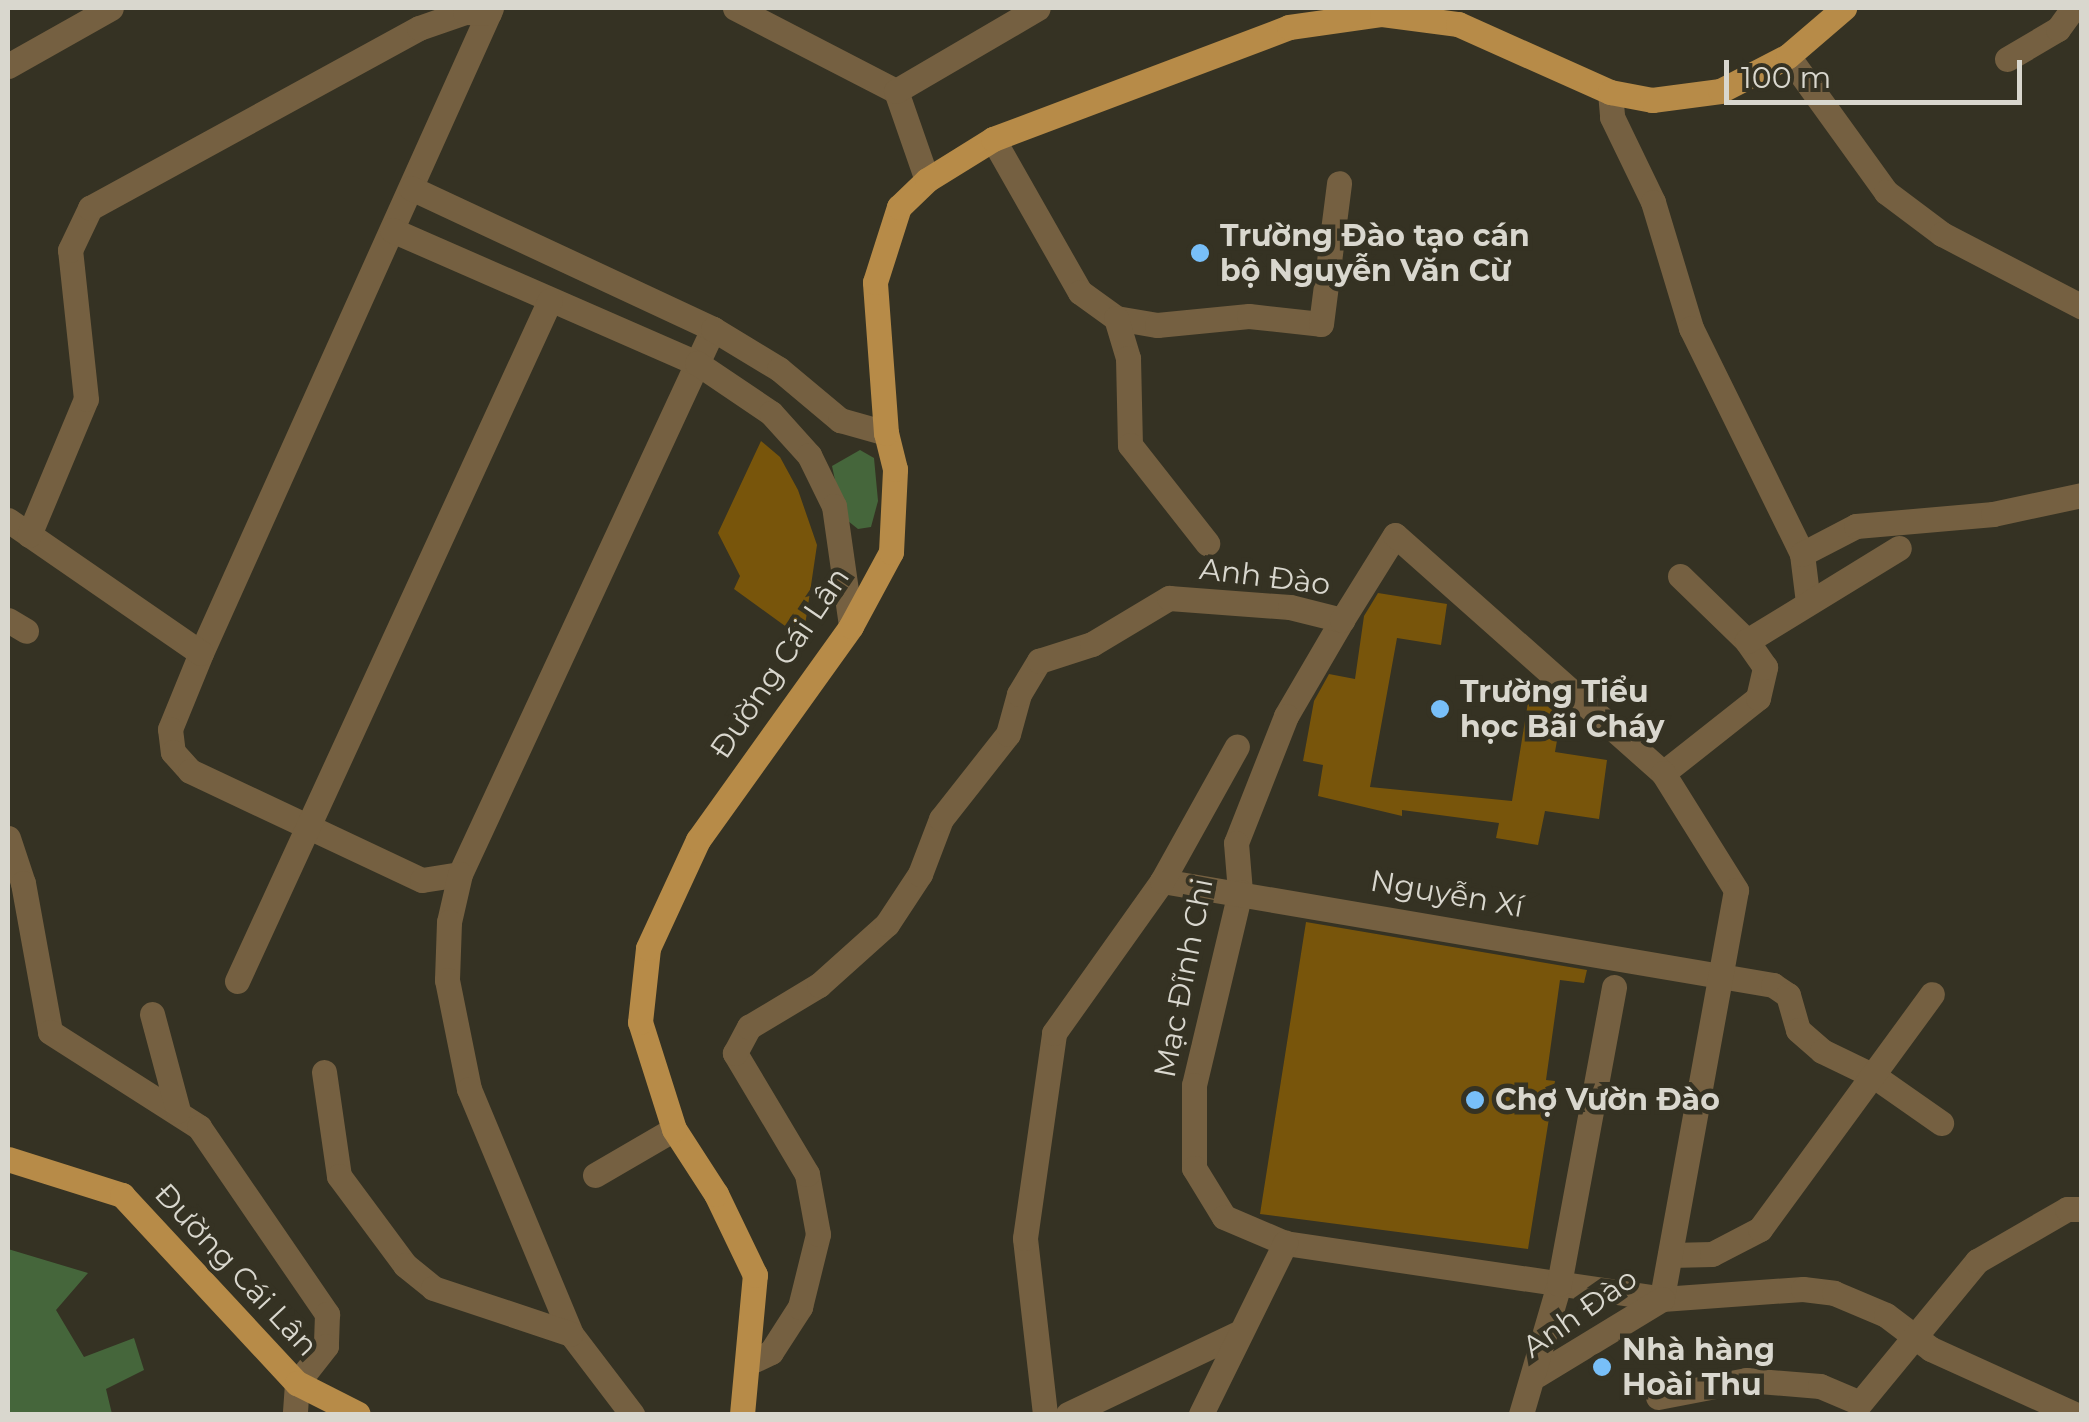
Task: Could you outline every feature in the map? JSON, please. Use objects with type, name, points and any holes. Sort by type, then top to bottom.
[{"type":"main road","name":"Đường Cái Lân","points":[[720,1414],[742,1406],[750,1362],[755,1275],[716,1194],[674,1129],[640,1022],[648,948],[698,840],[851,626],[892,552],[895,469],[886,434],[876,282],[899,207],[927,180],[993,139],[1289,27],[1382,14],[1458,24],[1610,92],[1652,100],[1720,91],[1788,56],[1844,8]]},
{"type":"main road","name":"Đường Cái Lân","points":[[8,1158],[122,1195],[297,1383],[358,1414]]},
{"type":"street","points":[[8,66],[111,8]]},
{"type":"street","points":[[735,8],[896,90],[927,180]]},
{"type":"street","points":[[896,90],[1038,8]]},
{"type":"street","points":[[2007,58],[2058,29],[2073,8]]},
{"type":"street","points":[[29,535],[86,399],[70,250],[90,208],[419,28],[465,12],[490,10],[170,730],[174,752],[190,770],[422,880],[460,874]]},
{"type":"street","points":[[1788,56],[1886,192],[1942,234],[2077,294]]},
{"type":"street","points":[[1610,92],[1612,117],[1653,202],[1691,328],[1802,554],[1808,602]]},
{"type":"street","points":[[993,139],[1080,292],[1116,318],[1157,324],[1249,316],[1321,324],[1339,183]]},
{"type":"street","points":[[411,188],[713,329],[780,369],[840,420],[886,434]]},
{"type":"street","points":[[392,230],[697,363],[772,413],[809,455],[834,506],[851,626]]},
{"type":"street","points":[[237,981],[550,300]]},
{"type":"street","points":[[1116,318],[1128,358],[1130,446],[1207,543]]},
{"type":"street","points":[[632,1414],[571,1334],[469,1089],[447,980],[449,922],[460,874],[713,329]]},
{"type":"street","points":[[809,455],[840,420]]},
{"type":"street","points":[[1802,554],[1856,526],[1993,514],[2082,495]]},
{"type":"street","points":[[8,520],[202,653]]},
{"type":"street","name":"Anh Đào","points":[[750,1362],[772,1352],[800,1308],[818,1234],[808,1174],[735,1053],[748,1028],[819,985],[886,924],[920,874],[941,819],[1008,734],[1019,694],[1039,661],[1092,644],[1170,598],[1290,607],[1342,620],[1395,535],[1662,773],[1736,890],[1662,1300],[1537,1374],[1522,1414]]},
{"type":"street","points":[[1747,642],[1899,548]]},
{"type":"street","points":[[1662,773],[1758,698],[1765,668],[1747,642],[1680,576]]},
{"type":"street","name":"Mạc Đĩnh Chi","points":[[1342,620],[1286,716],[1236,843],[1240,892],[1194,1086],[1194,1168],[1224,1218],[1285,1243],[1662,1300]]},
{"type":"street","points":[[1045,1414],[1025,1238],[1054,1033],[1162,881],[1237,746]]},
{"type":"street","points":[[8,838],[23,882],[50,1032],[178,1111],[218,1147],[327,1314],[326,1346],[297,1383],[295,1414]]},
{"type":"street","name":"Nguyễn Xí","points":[[1162,881],[1721,973],[1788,996],[1798,1030],[1822,1051],[1874,1076]]},
{"type":"street","points":[[1537,1374],[1559,1284],[1614,988]]},
{"type":"street","points":[[1670,1255],[1712,1254],[1760,1229],[1932,994]]},
{"type":"street","points":[[152,1014],[178,1111]]},
{"type":"street","points":[[324,1072],[338,1176],[406,1266],[433,1288],[571,1334]]},
{"type":"street","points":[[1874,1076],[1941,1123]]},
{"type":"street","points":[[595,1175],[674,1129]]},
{"type":"street","points":[[1658,1397],[1746,1380],[1820,1386],[1860,1403],[1977,1261],[2067,1208],[2082,1209]]},
{"type":"street","points":[[1201,1414],[1285,1243]]},
{"type":"street","points":[[1662,1300],[1803,1289],[1834,1293],[1886,1315],[1914,1336],[2074,1414]]},
{"type":"street","points":[[1068,1414],[1240,1332]]},
{"type":"green space","points":[[860,450],[874,458],[878,501],[871,527],[858,529],[843,517],[832,466]]},
{"type":"green space","points":[[8,1249],[88,1273],[56,1310],[84,1357],[134,1338],[144,1370],[106,1389],[112,1414],[8,1414]]},
{"type":"building","points":[[761,441],[780,457],[798,490],[817,545],[803,639],[734,589],[740,576],[718,533]]},
{"type":"building","points":[[1378,593],[1447,604],[1441,645],[1397,638],[1370,787],[1512,801],[1529,696],[1563,706],[1555,752],[1607,760],[1599,819],[1545,811],[1538,845],[1496,838],[1499,823],[1402,810],[1402,816],[1318,796],[1323,765],[1303,761],[1314,701],[1329,674],[1355,679],[1364,616]]},
{"type":"building","name":"Chợ Vườn Đào","points":[[1306,922],[1587,970],[1584,983],[1560,980],[1546,1080],[1555,1081],[1528,1249],[1260,1214]]},
{"type":"place","name":"Trường Đào tạo cán bộ Nguyễn Văn Cừ","points":[[1200,253]]},
{"type":"place","name":"Trường Tiểu học Bãi Cháy","points":[[1440,709]]},
{"type":"place","name":"Chợ Vườn Đào","points":[[1475,1100]]},
{"type":"place","name":"Nhà hàng Hoài Thu","points":[[1602,1367]]}]
